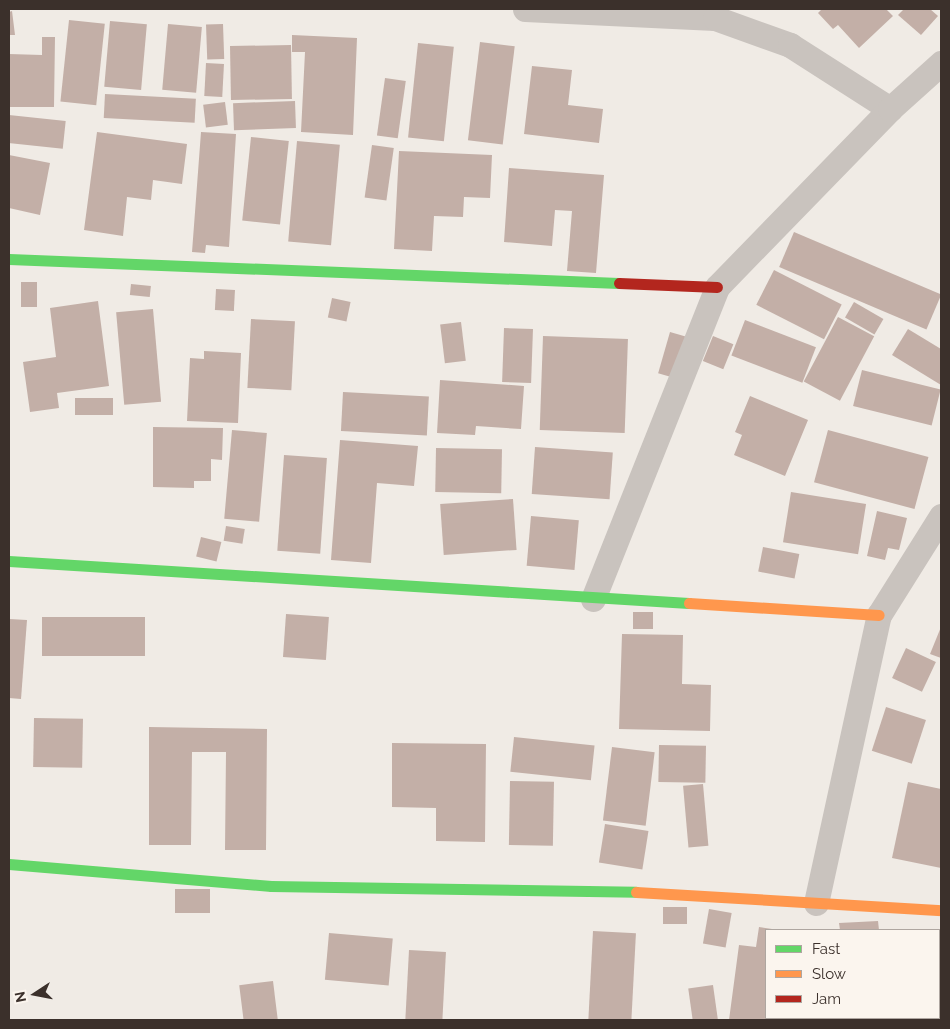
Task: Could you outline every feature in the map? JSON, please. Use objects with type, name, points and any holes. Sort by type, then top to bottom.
[{"type":"street","points":[[525,9],[715,18],[790,45],[890,109]]},
{"type":"street","points":[[593,599],[717,287],[890,109],[941,63]]},
{"type":"street","points":[[9,259],[717,287]]},
{"type":"street","points":[[816,903],[879,615],[941,516]]},
{"type":"street","points":[[9,561],[593,599],[879,615]]},
{"type":"street","points":[[9,864],[271,886],[592,889],[941,910]]},
{"type":"building","points":[[822,9],[886,9],[893,16],[859,48],[838,25],[833,29],[818,13]]},
{"type":"building","points":[[904,9],[930,9],[938,16],[921,35],[898,15]]},
{"type":"building","points":[[12,11],[15,35],[9,35],[9,12]]},
{"type":"building","points":[[69,20],[105,24],[96,105],[60,102]]},
{"type":"building","points":[[110,21],[147,24],[141,90],[104,87]]},
{"type":"building","points":[[168,24],[202,27],[196,93],[162,90]]},
{"type":"building","points":[[223,24],[224,59],[207,60],[206,25]]},
{"type":"building","points":[[292,35],[357,38],[353,135],[301,132],[305,52],[292,52]]},
{"type":"building","points":[[42,37],[55,37],[54,107],[9,107],[9,54],[42,55]]},
{"type":"building","points":[[480,42],[515,46],[503,145],[468,140]]},
{"type":"building","points":[[418,43],[454,47],[444,141],[408,137]]},
{"type":"building","points":[[291,45],[292,99],[231,100],[230,46]]},
{"type":"building","points":[[206,63],[224,64],[222,97],[204,96]]},
{"type":"building","points":[[532,66],[572,70],[568,105],[603,109],[599,143],[524,134]]},
{"type":"building","points":[[385,78],[406,81],[398,138],[377,135]]},
{"type":"building","points":[[105,94],[196,99],[195,123],[104,118]]},
{"type":"building","points":[[295,101],[296,128],[234,130],[233,103]]},
{"type":"building","points":[[225,102],[228,125],[206,128],[203,105]]},
{"type":"building","points":[[9,115],[66,121],[63,149],[9,143]]},
{"type":"building","points":[[97,132],[187,144],[182,184],[153,180],[151,200],[127,197],[123,236],[84,230]]},
{"type":"building","points":[[201,132],[236,134],[229,247],[206,245],[205,253],[192,252]]},
{"type":"building","points":[[251,137],[289,141],[280,225],[242,221]]},
{"type":"building","points":[[297,141],[340,145],[331,245],[288,242]]},
{"type":"building","points":[[372,145],[394,148],[386,201],[365,197]]},
{"type":"building","points":[[399,151],[492,155],[490,198],[464,197],[463,217],[434,216],[432,251],[394,249]]},
{"type":"building","points":[[9,155],[50,163],[40,215],[9,208]]},
{"type":"building","points":[[509,168],[604,175],[596,273],[567,271],[572,211],[555,210],[552,246],[504,242]]},
{"type":"building","points":[[794,232],[941,294],[926,329],[779,267]]},
{"type":"building","points":[[774,270],[842,305],[824,339],[756,305]]},
{"type":"building","points":[[21,282],[37,282],[37,307],[21,307]]},
{"type":"building","points":[[131,284],[151,286],[150,297],[130,295]]},
{"type":"building","points":[[216,289],[235,290],[234,311],[215,310]]},
{"type":"building","points":[[332,298],[351,302],[346,322],[328,318]]},
{"type":"building","points":[[98,301],[109,386],[57,393],[59,408],[30,412],[23,362],[56,357],[50,308]]},
{"type":"building","points":[[854,302],[883,319],[874,335],[845,318]]},
{"type":"building","points":[[153,309],[161,402],[124,405],[116,312]]},
{"type":"building","points":[[838,317],[874,336],[840,401],[804,381]]},
{"type":"building","points":[[251,319],[295,321],[291,390],[247,388]]},
{"type":"building","points":[[745,320],[816,347],[802,383],[731,355]]},
{"type":"building","points":[[461,322],[466,361],[445,363],[440,325]]},
{"type":"building","points":[[504,328],[533,329],[531,383],[502,382]]},
{"type":"building","points":[[908,329],[941,349],[941,385],[892,355]]},
{"type":"building","points":[[670,332],[687,337],[675,378],[658,373]]},
{"type":"building","points":[[543,336],[628,339],[625,433],[540,430]]},
{"type":"building","points":[[713,336],[733,344],[723,369],[703,361]]},
{"type":"building","points":[[204,351],[241,353],[238,423],[187,421],[190,358],[204,359]]},
{"type":"building","points":[[862,370],[941,390],[932,425],[853,406]]},
{"type":"building","points":[[440,380],[524,386],[521,429],[476,426],[475,435],[437,433]]},
{"type":"building","points":[[343,392],[429,397],[427,435],[341,431]]},
{"type":"building","points":[[750,396],[808,420],[785,476],[734,455],[742,435],[735,432]]},
{"type":"building","points":[[75,398],[113,398],[113,415],[75,415]]},
{"type":"building","points":[[153,427],[223,428],[222,460],[211,459],[211,481],[194,481],[194,488],[153,487]]},
{"type":"building","points":[[232,430],[267,433],[259,522],[224,519]]},
{"type":"building","points":[[828,430],[928,457],[914,509],[814,482]]},
{"type":"building","points":[[340,440],[418,446],[414,486],[377,483],[371,563],[331,560]]},
{"type":"building","points":[[535,447],[613,452],[610,499],[532,494]]},
{"type":"building","points":[[436,448],[502,449],[501,493],[435,492]]},
{"type":"building","points":[[284,455],[327,458],[320,554],[277,551]]},
{"type":"building","points":[[791,492],[866,504],[858,554],[783,542]]},
{"type":"building","points":[[513,499],[517,550],[444,555],[440,504]]},
{"type":"building","points":[[877,511],[907,518],[899,550],[888,548],[885,560],[867,556]]},
{"type":"building","points":[[531,516],[579,520],[574,570],[527,566]]},
{"type":"building","points":[[226,526],[245,529],[242,544],[224,541]]},
{"type":"building","points":[[201,537],[221,542],[217,561],[196,556]]},
{"type":"building","points":[[763,547],[799,554],[795,579],[758,572]]},
{"type":"building","points":[[633,612],[653,612],[653,629],[633,629]]},
{"type":"building","points":[[286,614],[329,617],[326,660],[283,657]]},
{"type":"building","points":[[42,617],[145,617],[145,656],[42,656]]},
{"type":"building","points":[[9,619],[27,620],[21,699],[9,698]]},
{"type":"building","points":[[941,627],[941,658],[930,654]]},
{"type":"building","points":[[622,634],[683,635],[682,684],[711,685],[710,731],[619,729]]},
{"type":"building","points":[[906,648],[936,662],[922,692],[892,678]]},
{"type":"building","points":[[886,707],[926,720],[912,764],[872,751]]},
{"type":"building","points":[[34,718],[83,719],[82,768],[33,767]]},
{"type":"building","points":[[149,727],[267,729],[266,850],[225,850],[226,752],[192,752],[191,845],[149,845]]},
{"type":"building","points":[[514,737],[595,745],[591,780],[510,772]]},
{"type":"building","points":[[392,743],[486,744],[485,842],[436,841],[436,808],[392,807]]},
{"type":"building","points":[[659,745],[706,746],[705,783],[658,782]]},
{"type":"building","points":[[612,747],[655,752],[646,826],[603,820]]},
{"type":"building","points":[[510,781],[554,782],[553,846],[509,845]]},
{"type":"building","points":[[908,782],[941,789],[941,868],[892,858]]},
{"type":"building","points":[[703,784],[708,846],[688,848],[683,786]]},
{"type":"building","points":[[605,824],[648,831],[642,869],[599,863]]},
{"type":"building","points":[[175,889],[210,889],[210,913],[175,913]]},
{"type":"building","points":[[663,907],[687,907],[687,924],[663,924]]},
{"type":"building","points":[[709,909],[732,913],[726,947],[703,943]]},
{"type":"building","points":[[878,921],[879,929],[840,929],[839,923]]},
{"type":"building","points":[[759,927],[772,929],[765,929],[766,1020],[729,1020],[739,945],[756,947]]},
{"type":"building","points":[[593,931],[636,933],[631,1020],[588,1020]]},
{"type":"building","points":[[329,933],[393,939],[389,985],[325,980]]},
{"type":"building","points":[[409,950],[446,952],[442,1020],[405,1020]]},
{"type":"building","points":[[940,951],[941,951],[940,989]]},
{"type":"building","points":[[273,981],[278,1020],[244,1020],[239,985]]},
{"type":"building","points":[[713,985],[718,1020],[693,1020],[688,988]]},
{"type":"building","points":[[816,1019],[861,1019],[861,1020]]},
{"type":"traffic: fast","points":[[9,259],[619,283]]},
{"type":"traffic: fast","points":[[9,561],[689,603]]},
{"type":"traffic: fast","points":[[9,864],[271,886],[636,892]]},
{"type":"traffic: slow","points":[[689,603],[879,615]]},
{"type":"traffic: slow","points":[[636,892],[941,910]]},
{"type":"traffic: jam","points":[[619,283],[717,287]]}]
